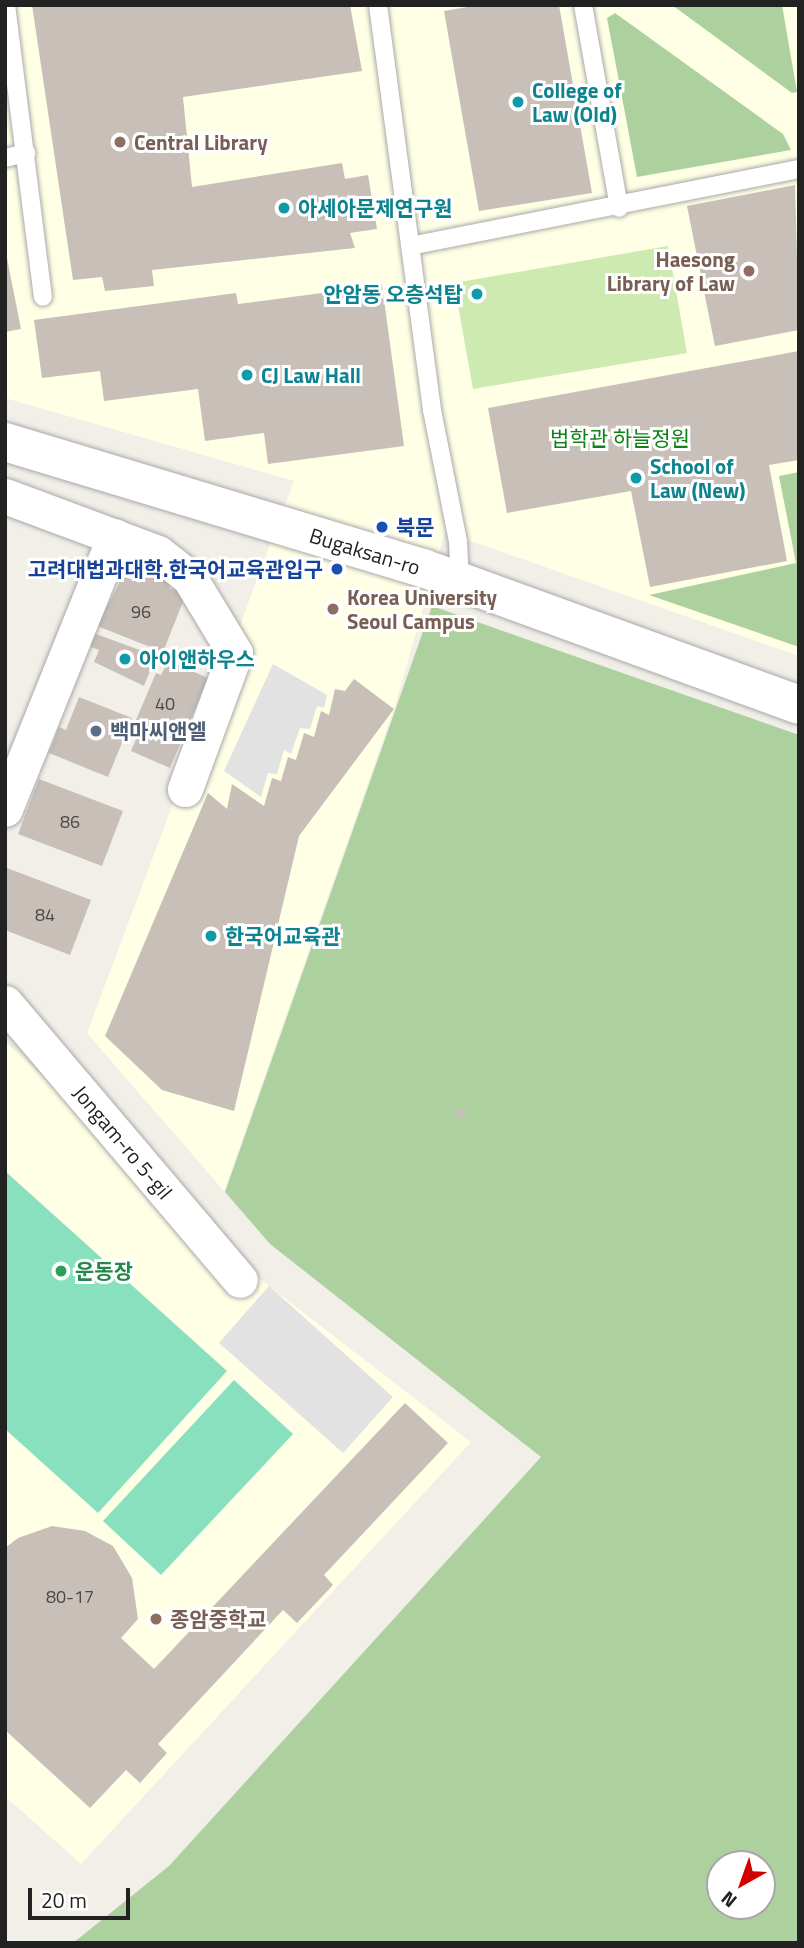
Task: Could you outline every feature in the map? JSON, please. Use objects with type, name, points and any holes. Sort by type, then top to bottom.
[{"type":"street","name":"Bugaksan-ro","points":[[5,442],[423,568],[460,584],[799,705]]},
{"type":"street","points":[[5,496],[115,536],[177,565],[235,653],[185,789]]},
{"type":"street","points":[[5,809],[115,536]]},
{"type":"street","name":"Jongam-ro 5-gil","points":[[5,1003],[240,1280]]},
{"type":"lane","points":[[6,5],[43,297]]},
{"type":"lane","points":[[378,5],[432,410],[458,541],[460,584]]},
{"type":"lane","points":[[583,5],[620,208]]},
{"type":"lane","points":[[5,158],[26,153]]},
{"type":"lane","points":[[410,246],[620,208],[799,169]]},
{"type":"shaded area","name":"Korea University Seoul Campus","points":[[5,5],[799,5],[799,656],[445,532],[395,706],[224,1191],[87,1033],[294,481],[5,398]]},
{"type":"shaded area","points":[[273,664],[327,695],[324,708],[317,706],[310,729],[300,728],[291,754],[284,750],[277,774],[268,773],[261,797],[224,771]]},
{"type":"shaded area","name":"종암중학교","points":[[5,1041],[260,1279],[471,1442],[81,1864],[5,1796]]},
{"type":"shaded area","points":[[269,1286],[393,1397],[343,1453],[219,1343]]},
{"type":"green space","points":[[672,5],[782,5],[797,92],[792,93]]},
{"type":"green space","points":[[615,13],[783,134],[791,150],[637,177],[607,18]]},
{"type":"green space","points":[[668,246],[687,353],[473,389],[454,283]]},
{"type":"green space","points":[[799,472],[799,647],[649,595],[796,563],[779,476]]},
{"type":"green space","points":[[432,606],[799,735],[799,1943],[73,1943],[169,1866],[541,1457],[270,1244],[225,1192]]},
{"type":"green space","name":"운동장","points":[[5,1171],[227,1371],[98,1513],[5,1429]]},
{"type":"green space","points":[[234,1380],[293,1434],[161,1575],[103,1521]]},
{"type":"building","name":"Central Library","points":[[32,5],[350,5],[362,71],[183,97],[192,187],[342,163],[345,179],[368,175],[377,229],[350,233],[355,248],[152,270],[154,286],[105,291],[102,277],[73,280]]},
{"type":"building","name":"College of Law (Old)","points":[[479,5],[559,5],[592,193],[479,211],[444,11]]},
{"type":"building","name":"Haesong Library of Law","points":[[795,185],[799,330],[715,346],[687,206]]},
{"type":"building","points":[[5,248],[21,329],[5,332]]},
{"type":"building","name":"CJ Law Hall","points":[[382,285],[404,446],[268,464],[264,433],[205,441],[198,389],[104,401],[100,371],[42,378],[34,320],[236,293],[238,304]]},
{"type":"building","name":"법학관 하늘정원","points":[[799,351],[799,460],[769,465],[787,561],[650,587],[631,491],[507,513],[488,408]]},
{"type":"building","points":[[145,569],[172,580],[169,588],[186,594],[163,652],[97,626],[123,576],[140,583]]},
{"type":"building","name":"아이앤하우스","points":[[85,630],[156,656],[144,686],[94,662],[99,650],[80,643]]},
{"type":"building","points":[[168,661],[208,678],[170,768],[131,751],[137,737],[130,734],[156,673],[161,675]]},
{"type":"building","name":"한국어교육관","points":[[354,679],[394,709],[299,836],[234,1111],[162,1090],[105,1036],[208,793],[227,809],[232,784],[264,806],[272,778],[281,781],[288,757],[296,760],[304,733],[314,737],[321,711],[329,715],[335,689],[345,691]]},
{"type":"building","points":[[79,697],[132,718],[108,777],[49,753],[59,727],[66,730]]},
{"type":"building","points":[[39,779],[123,811],[102,866],[18,834]]},
{"type":"building","points":[[7,868],[91,900],[70,955],[5,930]]},
{"type":"building","points":[[456,1109],[466,1111],[465,1118],[455,1116]]},
{"type":"building","points":[[405,1403],[448,1443],[324,1575],[333,1585],[297,1623],[283,1610],[158,1744],[167,1753],[140,1783],[126,1770],[90,1808],[5,1730],[5,1548],[18,1538],[52,1526],[85,1531],[113,1546],[132,1578],[138,1619],[121,1638],[154,1669]]},
{"type":"place","name":"College of Law (Old)","points":[[518,102]]},
{"type":"place","name":"Central Library","points":[[120,142]]},
{"type":"place","name":"아세아문제연구원","points":[[284,208]]},
{"type":"place","name":"Haesong Library of Law","points":[[749,271]]},
{"type":"place","name":"안암동 오층석탑","points":[[477,294]]},
{"type":"place","name":"CJ Law Hall","points":[[247,375]]},
{"type":"place","name":"School of Law (New)","points":[[636,478]]},
{"type":"place","name":"북문","points":[[382,527]]},
{"type":"place","name":"고려대법과대학.한국어교육관입구","points":[[337,569]]},
{"type":"place","name":"Korea University Seoul Campus","points":[[333,609]]},
{"type":"place","name":"아이앤하우스","points":[[125,659]]},
{"type":"place","name":"백마씨앤엘","points":[[96,731]]},
{"type":"place","name":"한국어교육관","points":[[211,936]]},
{"type":"place","name":"운동장","points":[[61,1271]]},
{"type":"place","name":"종암중학교","points":[[156,1619]]}]
